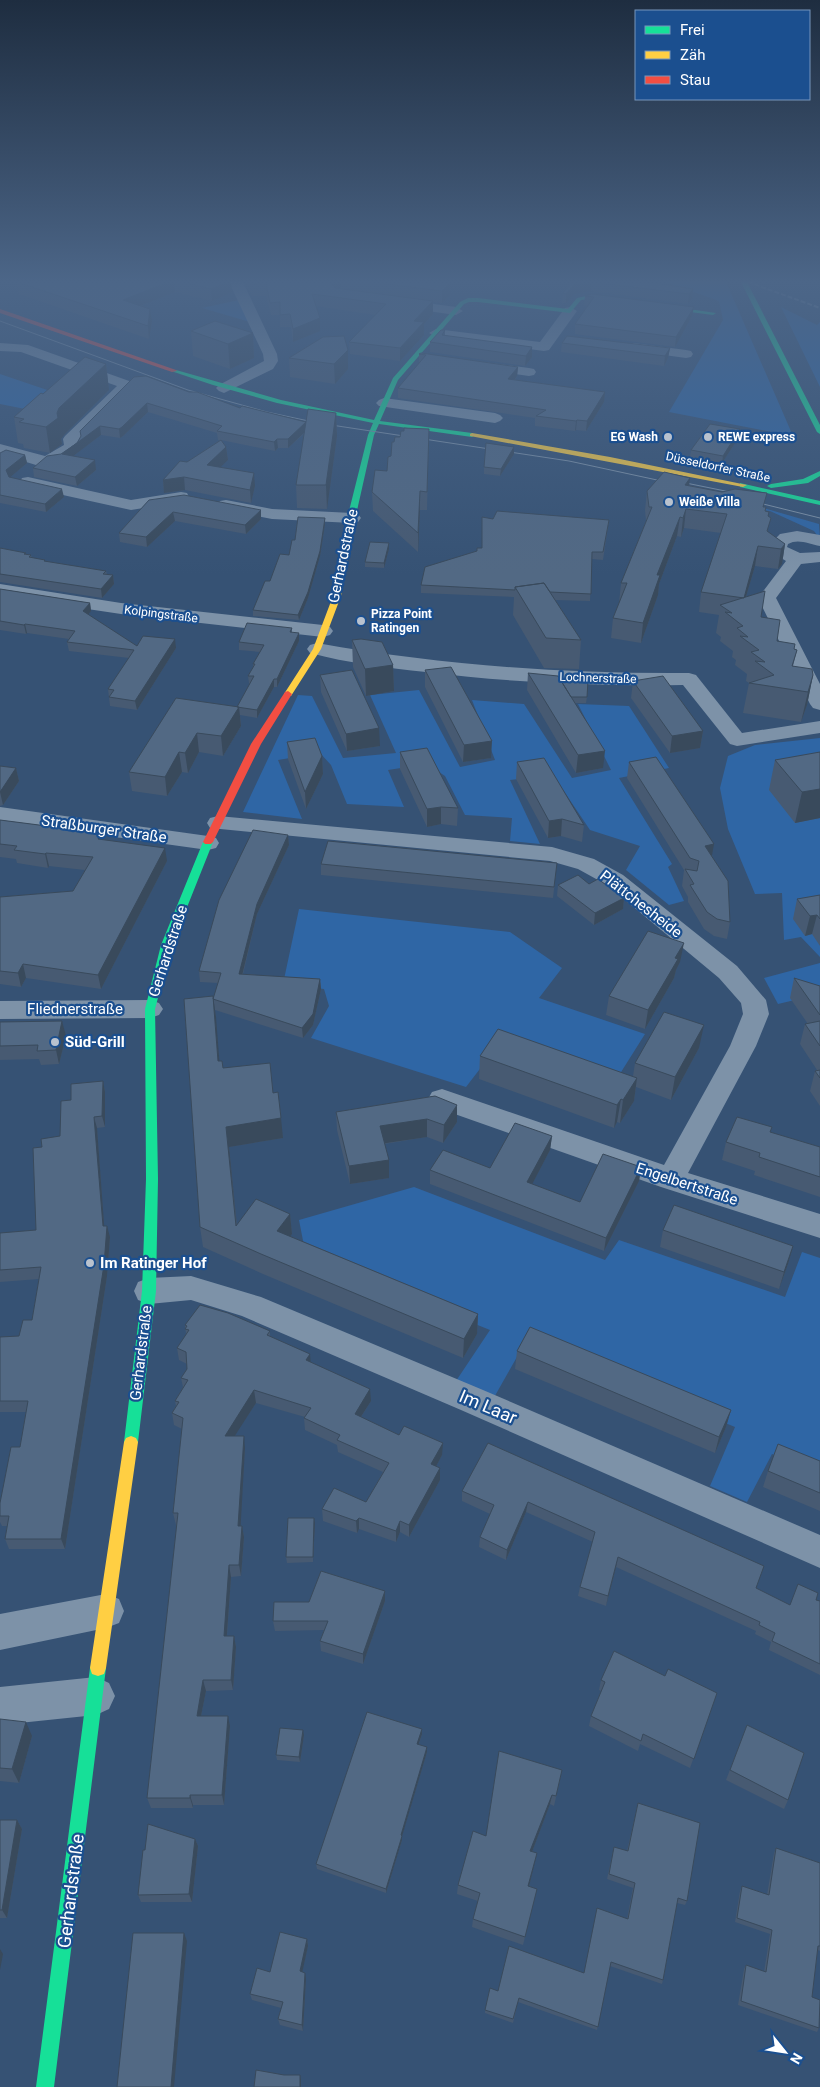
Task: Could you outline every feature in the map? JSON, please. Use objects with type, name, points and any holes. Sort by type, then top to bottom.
[{"type":"street","points":[[111,379],[127,385],[71,439],[73,444],[71,448],[18,480],[131,505],[171,497],[201,499],[272,514],[352,518]]},
{"type":"street","name":"Düsseldorfer Straße","points":[[199,379],[224,388],[326,413],[623,461],[820,503]]},
{"type":"street","points":[[224,388],[241,379]]},
{"type":"street","name":"Gerhardstraße","points":[[45,2087],[106,1611],[131,1443],[149,1291],[152,1179],[150,1009],[154,985],[177,918],[213,833],[256,744],[320,640],[337,596],[370,438],[396,379]]},
{"type":"street","points":[[793,379],[820,432]]},
{"type":"street","points":[[384,403],[495,418]]},
{"type":"street","points":[[0,449],[69,464],[67,468],[42,485]]},
{"type":"street","points":[[755,488],[805,481],[820,473]]},
{"type":"street","points":[[820,541],[801,536],[785,538],[780,540],[778,545],[783,553],[797,558],[820,557]]},
{"type":"street","points":[[797,558],[767,598],[820,704]]},
{"type":"street","name":"Kolpingstraße","points":[[0,590],[320,640]]},
{"type":"street","name":"Lochnerstraße","points":[[320,640],[384,661],[475,671],[567,678],[689,679],[737,740],[820,727]]},
{"type":"street","name":"Straßburger Straße","points":[[0,814],[213,833]]},
{"type":"street","name":"Plättchesheide","points":[[213,833],[552,854],[586,864],[615,880],[728,972],[754,1000],[756,1014],[743,1046],[671,1179]]},
{"type":"street","name":"Fliednerstraße","points":[[0,1010],[150,1009]]},
{"type":"street","name":"Engelbertstraße","points":[[442,1099],[671,1179],[820,1226]]},
{"type":"street","name":"Im Laar","points":[[149,1291],[191,1288],[250,1306],[472,1400],[820,1552]]},
{"type":"street","points":[[0,1632],[106,1611]]},
{"type":"street","points":[[0,1706],[96,1696]]},
{"type":"shaded area","points":[[0,379],[16,379],[65,396],[45,413],[0,404]]},
{"type":"shaded area","points":[[688,379],[768,379],[793,436],[669,412]]},
{"type":"shaded area","points":[[721,505],[760,507],[819,524],[820,539],[814,531],[770,511]]},
{"type":"shaded area","points":[[419,690],[460,767],[495,760],[472,700],[524,704],[572,778],[611,770],[578,704],[629,706],[669,768],[619,778],[672,864],[668,867],[684,901],[669,905],[626,870],[640,846],[590,830],[553,775],[510,780],[540,844],[510,841],[512,818],[465,815],[445,776],[427,764],[388,770],[404,807],[347,804],[331,765],[320,753],[278,760],[302,819],[243,812],[298,695],[312,696],[343,758],[396,753],[370,695]]},
{"type":"shaded area","points":[[820,738],[820,957],[801,937],[784,940],[782,893],[755,894],[728,829],[720,788],[728,756],[755,745]]},
{"type":"shaded area","points":[[299,909],[510,932],[562,968],[539,998],[645,1034],[611,1088],[496,1048],[466,1087],[311,1038],[329,1006],[324,989],[283,984]]},
{"type":"shaded area","points":[[820,963],[820,994],[778,1004],[764,978]]},
{"type":"shaded area","points":[[414,1187],[605,1260],[619,1240],[785,1297],[802,1252],[820,1258],[820,1473],[772,1454],[747,1502],[710,1486],[735,1427],[526,1341],[492,1401],[454,1384],[490,1330],[306,1256],[299,1220]]},
{"type":"building","points":[[60,379],[90,379],[59,408],[58,418],[46,427],[19,422],[24,419],[14,417],[41,393],[43,394]]},
{"type":"building","points":[[132,379],[155,379],[240,408],[242,406],[306,422],[288,439],[277,439],[274,442],[217,431],[222,426],[147,403],[119,429],[100,426],[77,443],[81,436],[80,431]]},
{"type":"building","points":[[405,379],[511,379],[605,392],[587,421],[576,421],[536,416],[546,410],[398,388]]},
{"type":"building","points":[[308,409],[336,413],[326,485],[296,485]]},
{"type":"building","points":[[710,424],[740,429],[723,456],[691,450]]},
{"type":"building","points":[[404,428],[429,429],[427,492],[420,491],[418,533],[372,492],[375,470],[387,471],[392,442],[394,442],[395,437],[400,437],[401,431],[404,431]]},
{"type":"building","points":[[221,440],[226,447],[207,465],[254,473],[250,490],[184,477],[163,480],[180,461],[187,462]]},
{"type":"building","points":[[486,443],[514,447],[501,469],[484,467]]},
{"type":"building","points":[[76,444],[62,454],[95,460],[75,477],[33,468],[47,456],[61,454]]},
{"type":"building","points":[[6,450],[25,455],[6,470],[9,477],[62,489],[45,504],[0,495],[0,453]]},
{"type":"building","points":[[664,472],[690,478],[685,485],[722,492],[735,489],[767,493],[763,507],[766,507],[765,511],[769,512],[768,516],[771,518],[767,531],[785,544],[781,549],[758,546],[744,598],[701,592],[727,514],[686,509],[683,518],[680,517],[657,575],[660,575],[643,623],[613,618],[627,583],[621,583],[652,507],[649,507],[647,491]]},
{"type":"building","points":[[184,495],[261,510],[245,525],[173,512],[146,537],[119,533],[149,500]]},
{"type":"building","points":[[497,511],[609,520],[603,552],[592,552],[591,594],[550,592],[544,583],[515,587],[515,590],[421,585],[425,567],[477,551],[477,548],[482,548],[482,517],[493,519]]},
{"type":"building","points":[[298,517],[325,518],[320,551],[308,592],[298,615],[253,610],[265,581],[270,581],[280,554],[289,555],[292,540],[295,540]]},
{"type":"building","points":[[370,542],[389,543],[384,563],[365,562]]},
{"type":"building","points":[[0,548],[26,553],[24,554],[31,555],[29,557],[44,561],[106,571],[103,574],[113,575],[101,589],[0,574]]},
{"type":"building","points":[[544,583],[581,640],[546,638],[515,587]]},
{"type":"building","points":[[0,589],[90,603],[83,611],[137,646],[143,636],[175,639],[135,701],[109,697],[114,690],[108,689],[134,650],[67,642],[75,631],[0,621]]},
{"type":"building","points":[[765,591],[761,617],[780,620],[777,641],[795,644],[794,649],[797,650],[792,666],[812,669],[813,675],[808,692],[749,683],[774,675],[755,661],[765,662],[751,652],[759,650],[740,636],[748,637],[737,628],[743,626],[725,612],[732,613],[720,605]]},
{"type":"building","points":[[247,623],[292,628],[290,632],[299,633],[277,679],[274,679],[257,710],[237,707],[254,676],[248,676],[264,645],[239,642]]},
{"type":"building","points":[[361,639],[382,642],[393,665],[365,669],[352,640]]},
{"type":"building","points":[[451,667],[492,741],[464,745],[425,670]]},
{"type":"building","points":[[352,670],[379,728],[346,734],[320,675]]},
{"type":"building","points":[[528,673],[558,676],[605,751],[578,755]]},
{"type":"building","points":[[663,676],[703,731],[672,736],[633,681]]},
{"type":"building","points":[[560,679],[588,680],[587,697],[571,697]]},
{"type":"building","points":[[176,698],[239,707],[221,736],[197,733],[185,753],[179,752],[165,777],[129,772]]},
{"type":"building","points":[[315,738],[322,756],[305,792],[287,742]]},
{"type":"building","points":[[427,748],[458,808],[441,807],[427,809],[400,752]]},
{"type":"building","points":[[820,752],[820,789],[802,792],[775,760]]},
{"type":"building","points":[[656,757],[714,844],[705,846],[728,881],[730,922],[717,919],[707,912],[690,885],[694,884],[685,869],[697,871],[699,861],[690,858],[629,762]]},
{"type":"building","points":[[544,758],[584,825],[562,819],[549,821],[517,762]]},
{"type":"building","points":[[0,766],[16,768],[0,792]]},
{"type":"building","points":[[0,820],[101,833],[98,839],[165,848],[98,975],[23,964],[18,973],[0,971],[0,897],[73,891],[93,857],[14,850],[17,846],[0,844]]},
{"type":"building","points":[[253,830],[288,835],[257,904],[239,974],[320,979],[313,1014],[302,1028],[213,999],[221,973],[199,971],[219,900]]},
{"type":"building","points":[[328,841],[557,863],[554,887],[321,864]]},
{"type":"building","points":[[578,875],[589,884],[598,879],[624,898],[595,913],[558,885]]},
{"type":"building","points":[[820,895],[820,919],[817,915],[810,916],[797,899]]},
{"type":"building","points":[[648,931],[684,943],[675,958],[678,959],[648,1010],[609,996]]},
{"type":"building","points":[[794,978],[820,986],[820,1015]]},
{"type":"building","points":[[213,996],[218,1061],[222,1061],[223,1068],[270,1063],[273,1093],[278,1092],[281,1118],[226,1127],[236,1226],[256,1199],[290,1214],[277,1231],[478,1314],[464,1339],[200,1227],[184,999]]},
{"type":"building","points":[[664,1012],[704,1025],[675,1077],[635,1063]]},
{"type":"building","points":[[62,1021],[56,1050],[37,1051],[38,1045],[0,1046],[0,1022]]},
{"type":"building","points":[[820,1021],[820,1046],[805,1024]]},
{"type":"building","points":[[498,1029],[637,1078],[623,1100],[621,1099],[617,1105],[480,1056]]},
{"type":"building","points":[[820,1070],[820,1078],[815,1071]]},
{"type":"building","points":[[103,1081],[102,1116],[94,1117],[103,1226],[107,1226],[104,1265],[61,1539],[5,1539],[9,1516],[0,1516],[0,1503],[11,1447],[20,1447],[28,1401],[0,1401],[0,1337],[19,1336],[23,1320],[32,1320],[41,1267],[0,1270],[0,1233],[36,1230],[33,1148],[42,1147],[41,1139],[60,1136],[61,1101],[71,1100],[71,1084]]},
{"type":"building","points":[[435,1096],[457,1105],[444,1125],[427,1119],[380,1126],[389,1160],[349,1166],[336,1112]]},
{"type":"building","points":[[737,1117],[772,1127],[770,1132],[820,1147],[820,1177],[759,1157],[760,1153],[726,1142]]},
{"type":"building","points":[[515,1123],[552,1136],[527,1182],[580,1202],[603,1154],[641,1167],[606,1238],[430,1170],[443,1150],[490,1168]]},
{"type":"building","points":[[674,1205],[793,1246],[784,1272],[663,1230]]},
{"type":"building","points":[[200,1305],[228,1313],[270,1331],[267,1335],[310,1354],[306,1360],[370,1389],[355,1414],[399,1435],[404,1426],[443,1443],[431,1464],[440,1468],[409,1525],[400,1521],[396,1531],[359,1518],[356,1521],[322,1509],[334,1488],[366,1502],[389,1463],[337,1440],[340,1435],[304,1418],[311,1408],[254,1390],[225,1436],[244,1436],[238,1526],[242,1526],[239,1565],[229,1565],[224,1636],[234,1636],[231,1680],[203,1680],[197,1716],[228,1716],[222,1795],[190,1795],[190,1798],[147,1798],[178,1513],[173,1513],[183,1418],[172,1413],[179,1402],[175,1401],[188,1380],[181,1378],[187,1369],[186,1352],[177,1348],[189,1330],[185,1329],[187,1326],[185,1325]]},
{"type":"building","points":[[530,1327],[731,1410],[719,1437],[517,1351]]},
{"type":"building","points":[[488,1443],[764,1566],[756,1588],[790,1605],[798,1584],[818,1593],[816,1600],[820,1601],[820,1664],[772,1641],[775,1633],[759,1625],[760,1622],[618,1557],[608,1596],[580,1587],[595,1532],[528,1502],[507,1550],[480,1537],[494,1505],[462,1491]]},
{"type":"building","points":[[778,1444],[820,1461],[820,1493],[768,1471]]},
{"type":"building","points":[[288,1518],[314,1518],[313,1557],[286,1557]]},
{"type":"building","points":[[321,1571],[385,1591],[363,1654],[320,1641],[328,1621],[273,1621],[274,1602],[309,1602]]},
{"type":"building","points":[[614,1651],[665,1676],[668,1669],[717,1693],[694,1759],[643,1734],[641,1741],[591,1716],[605,1682],[601,1680]]},
{"type":"building","points":[[367,1712],[422,1729],[417,1744],[427,1747],[386,1889],[316,1864]]},
{"type":"building","points":[[0,1719],[26,1722],[12,1769],[0,1768]]},
{"type":"building","points":[[747,1725],[804,1753],[788,1800],[730,1770]]},
{"type":"building","points":[[280,1728],[303,1730],[299,1757],[276,1755]]},
{"type":"building","points":[[499,1751],[562,1770],[556,1796],[552,1795],[530,1851],[537,1853],[528,1886],[537,1889],[525,1937],[473,1919],[480,1893],[458,1885],[473,1831],[486,1836]]},
{"type":"building","points":[[638,1803],[700,1823],[687,1901],[678,1898],[663,1980],[611,1962],[598,2027],[519,1998],[513,2019],[485,2010],[490,1988],[498,1991],[509,1946],[584,1973],[597,1908],[628,1919],[635,1883],[609,1874],[614,1847],[628,1851]]},
{"type":"building","points":[[0,1820],[17,1820],[2,1910],[0,1910]]},
{"type":"building","points":[[148,1824],[195,1839],[189,1894],[138,1895]]},
{"type":"building","points":[[776,1848],[820,1863],[820,1946],[818,1946],[812,1997],[820,2000],[819,2028],[741,2001],[746,1965],[766,1972],[772,1930],[737,1918],[742,1886],[769,1895]]},
{"type":"building","points":[[280,1932],[307,1939],[300,1971],[305,1973],[302,2025],[278,2019],[283,2002],[250,1994],[257,1968],[270,1972]]},
{"type":"building","points":[[133,1933],[184,1933],[171,2087],[117,2087]]},
{"type":"building","points":[[256,2070],[284,2075],[300,2075],[300,2087],[254,2087]]},
{"type":"tram line","points":[[159,379],[188,390],[267,412],[318,423],[569,461],[671,483]]},
{"type":"tram line","points":[[676,481],[740,494]]},
{"type":"tram line","points":[[751,501],[820,518]]},
{"type":"traffic: fast","points":[[201,379],[322,412],[375,422],[472,435]]},
{"type":"traffic: fast","points":[[352,515],[371,435],[395,379]]},
{"type":"traffic: fast","points":[[793,379],[820,432]]},
{"type":"traffic: fast","points":[[771,486],[805,481],[820,473]]},
{"type":"traffic: fast","points":[[743,485],[820,503]]},
{"type":"traffic: fast","points":[[131,1442],[149,1291],[152,1179],[150,1009],[154,987],[167,945],[182,903],[208,842]]},
{"type":"traffic: fast","points":[[45,2087],[98,1668]]},
{"type":"traffic: slow","points":[[472,435],[743,485]]},
{"type":"traffic: slow","points":[[288,694],[317,649],[337,596],[352,515]]},
{"type":"traffic: slow","points":[[98,1668],[131,1442]]},
{"type":"traffic: jam","points":[[208,842],[256,744],[288,694]]},
{"type":"place","name":"EG Wash","points":[[668,437]]},
{"type":"place","name":"REWE express","points":[[708,437]]},
{"type":"place","name":"Weiße Villa","points":[[669,502]]},
{"type":"place","name":"Pizza Point Ratingen","points":[[361,621]]},
{"type":"place","name":"Süd-Grill","points":[[55,1042]]},
{"type":"place","name":"Im Ratinger Hof","points":[[90,1263]]}]
